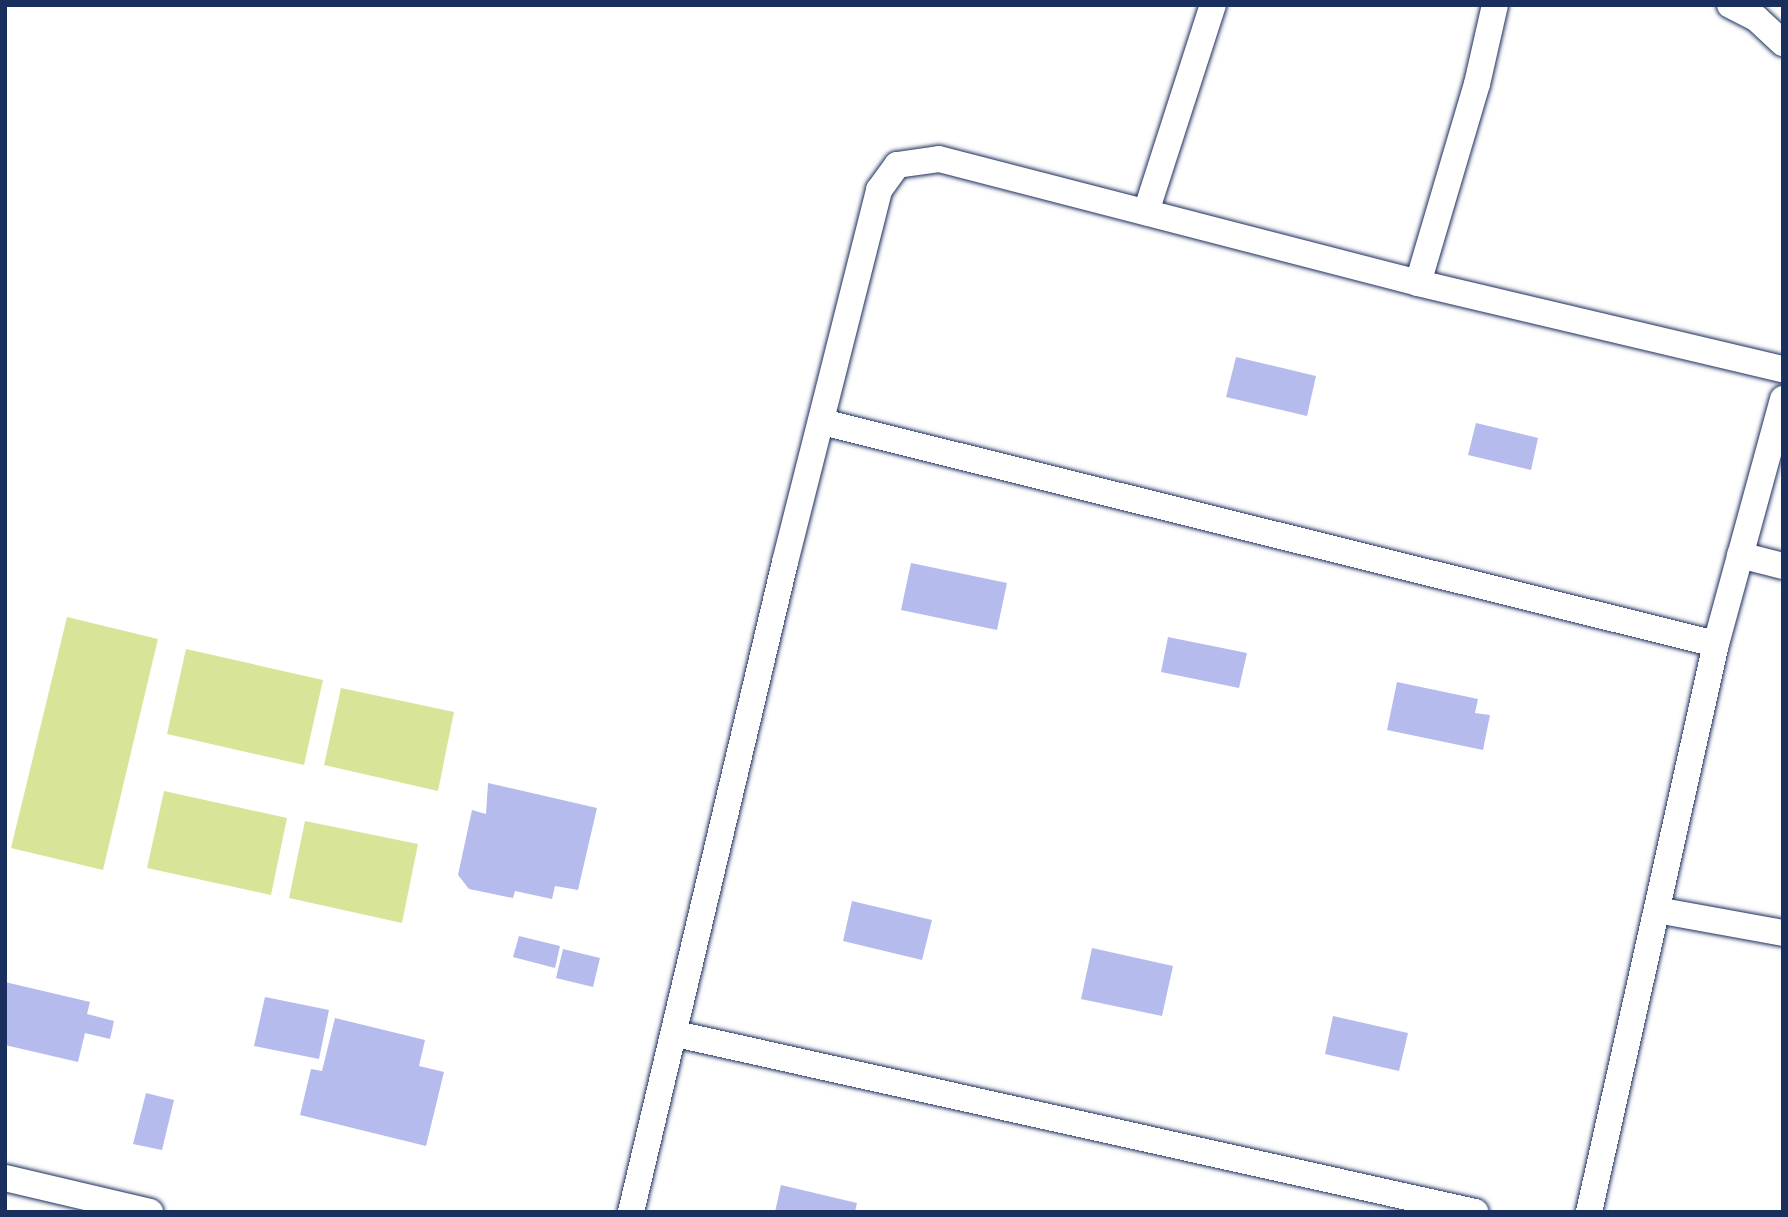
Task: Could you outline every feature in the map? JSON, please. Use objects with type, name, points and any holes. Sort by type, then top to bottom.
[{"type":"street","points":[[1146,212],[1213,5]]},
{"type":"street","points":[[1418,283],[1474,96],[1494,5]]},
{"type":"street","points":[[1730,5],[1758,11],[1783,43]]},
{"type":"street","points":[[631,1212],[676,1034],[785,562],[879,190],[897,165],[939,159],[1418,283],[1783,369]]},
{"type":"street","points":[[1590,1212],[1716,644],[1783,399]]},
{"type":"street","points":[[822,422],[1716,644]]},
{"type":"street","points":[[1740,555],[1783,566]]},
{"type":"street","points":[[1657,910],[1783,933]]},
{"type":"street","points":[[676,1034],[1475,1212]]},
{"type":"street","points":[[5,1178],[150,1212]]},
{"type":"green space","points":[[67,617],[158,639],[103,870],[11,848]]},
{"type":"green space","points":[[186,649],[323,680],[304,765],[167,734]]},
{"type":"green space","points":[[341,688],[454,712],[438,791],[324,765]]},
{"type":"green space","points":[[164,791],[287,818],[271,895],[147,868]]},
{"type":"green space","points":[[305,821],[418,844],[402,923],[289,898]]},
{"type":"building","points":[[1236,357],[1316,376],[1307,416],[1226,397]]},
{"type":"building","points":[[1476,423],[1538,438],[1531,470],[1468,455]]},
{"type":"building","points":[[911,563],[1007,583],[997,630],[901,610]]},
{"type":"building","points":[[1168,637],[1247,653],[1239,688],[1161,672]]},
{"type":"building","points":[[1397,682],[1478,699],[1475,713],[1490,715],[1483,750],[1387,730]]},
{"type":"building","points":[[488,783],[597,808],[578,890],[555,886],[552,899],[515,891],[513,898],[469,889],[458,875],[472,810],[486,814]]},
{"type":"building","points":[[852,901],[932,920],[922,960],[843,941]]},
{"type":"building","points":[[519,936],[560,946],[555,968],[513,957]]},
{"type":"building","points":[[1092,948],[1173,966],[1162,1016],[1081,999]]},
{"type":"building","points":[[563,949],[600,958],[593,987],[556,978]]},
{"type":"building","points":[[5,982],[90,1002],[87,1014],[114,1021],[110,1039],[85,1033],[78,1062],[5,1045]]},
{"type":"building","points":[[265,997],[329,1010],[319,1059],[254,1046]]},
{"type":"building","points":[[1333,1016],[1408,1033],[1399,1071],[1325,1054]]},
{"type":"building","points":[[335,1018],[425,1040],[419,1066],[444,1072],[426,1146],[300,1115],[311,1069],[322,1071]]},
{"type":"building","points":[[146,1093],[174,1100],[162,1150],[133,1144]]},
{"type":"building","points":[[781,1185],[857,1203],[855,1212],[775,1212]]}]
